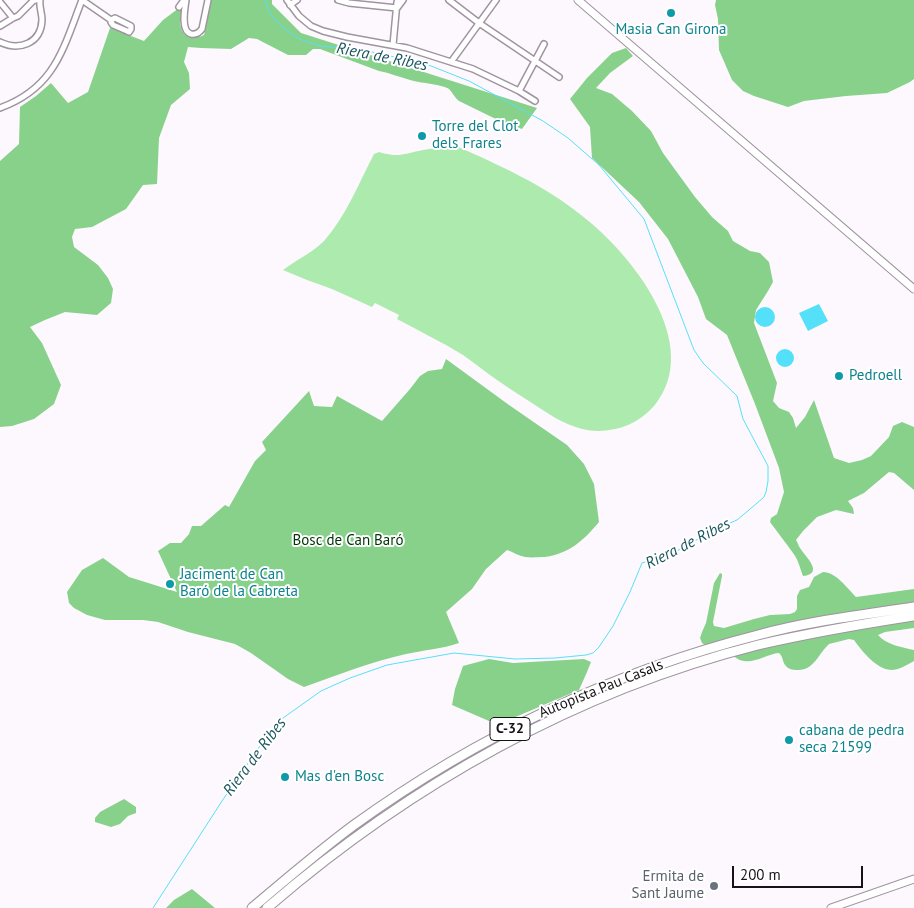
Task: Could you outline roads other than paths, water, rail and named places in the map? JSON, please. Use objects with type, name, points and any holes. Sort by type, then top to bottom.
[{"type":"highway","points":[[814,622],[914,603]]},
{"type":"highway","name":"Autopista Pau Casals","points":[[252,908],[354,825],[431,773],[492,738],[568,700],[672,660],[750,637],[814,622],[914,607]]},
{"type":"highway","name":"Autopista Pau Casals","points":[[267,908],[359,834],[407,801],[469,763],[534,728],[612,694],[684,667],[758,646],[814,633],[912,617]]},
{"type":"street","points":[[0,26],[18,16],[32,1],[36,0]]},
{"type":"street","points":[[0,42],[11,46],[20,46],[36,37],[42,22],[39,6],[40,0]]},
{"type":"street","points":[[0,108],[32,91],[47,77],[59,59],[82,0],[111,20]]},
{"type":"street","points":[[179,7],[185,0]]},
{"type":"street","points":[[185,0],[184,21],[186,29],[191,34],[199,33],[202,29],[208,0]]},
{"type":"street","points":[[298,0],[289,3],[310,26],[347,37],[407,48],[473,69],[519,91],[535,101]]},
{"type":"street","points":[[338,0],[397,8]]},
{"type":"street","points":[[393,45],[398,0]]},
{"type":"street","points":[[397,8],[404,0]]},
{"type":"street","points":[[449,0],[478,23],[559,77]]},
{"type":"street","points":[[451,62],[496,0]]},
{"type":"street","points":[[578,0],[914,289]]},
{"type":"street","points":[[0,2],[13,18]]},
{"type":"street","points":[[519,91],[544,44]]},
{"type":"street","points":[[831,908],[914,879]]},
{"type":"water","points":[[819,304],[828,321],[808,331],[799,313]]},
{"type":"water","points":[[765,307],[772,310],[775,317],[772,324],[765,327],[758,324],[755,317],[758,310]]},
{"type":"water","points":[[781,349],[789,349],[794,354],[792,365],[781,367],[776,362],[776,354]]},
{"type":"waterway","name":"Riera de Ribes","points":[[153,908],[222,801],[269,733],[283,718],[321,691],[387,665],[454,653],[515,659],[555,658],[593,653],[613,626],[642,563],[675,552],[714,530],[737,520],[764,497],[768,481],[768,466],[743,419],[737,396],[703,363],[694,350],[644,219],[599,165],[568,138],[543,121],[469,81],[426,64],[363,50],[320,46],[299,39],[275,20],[269,12],[265,0]]},
{"type":"place","name":"Masia Can Girona","points":[[671,13]]},
{"type":"place","name":"Torre del Clot dels Frares","points":[[422,136]]},
{"type":"place","name":"Pedroell","points":[[839,376]]},
{"type":"place","name":"Jaciment de Can Baró de la Cabreta","points":[[170,584]]},
{"type":"place","name":"cabana de pedra seca 21599","points":[[789,740]]},
{"type":"place","name":"Mas d'en Bosc","points":[[285,777]]},
{"type":"place","name":"Ermita de Sant Jaume","points":[[714,886]]},
{"type":"park label","name":"Bosc de Can Baró","points":[[348,541]]}]
